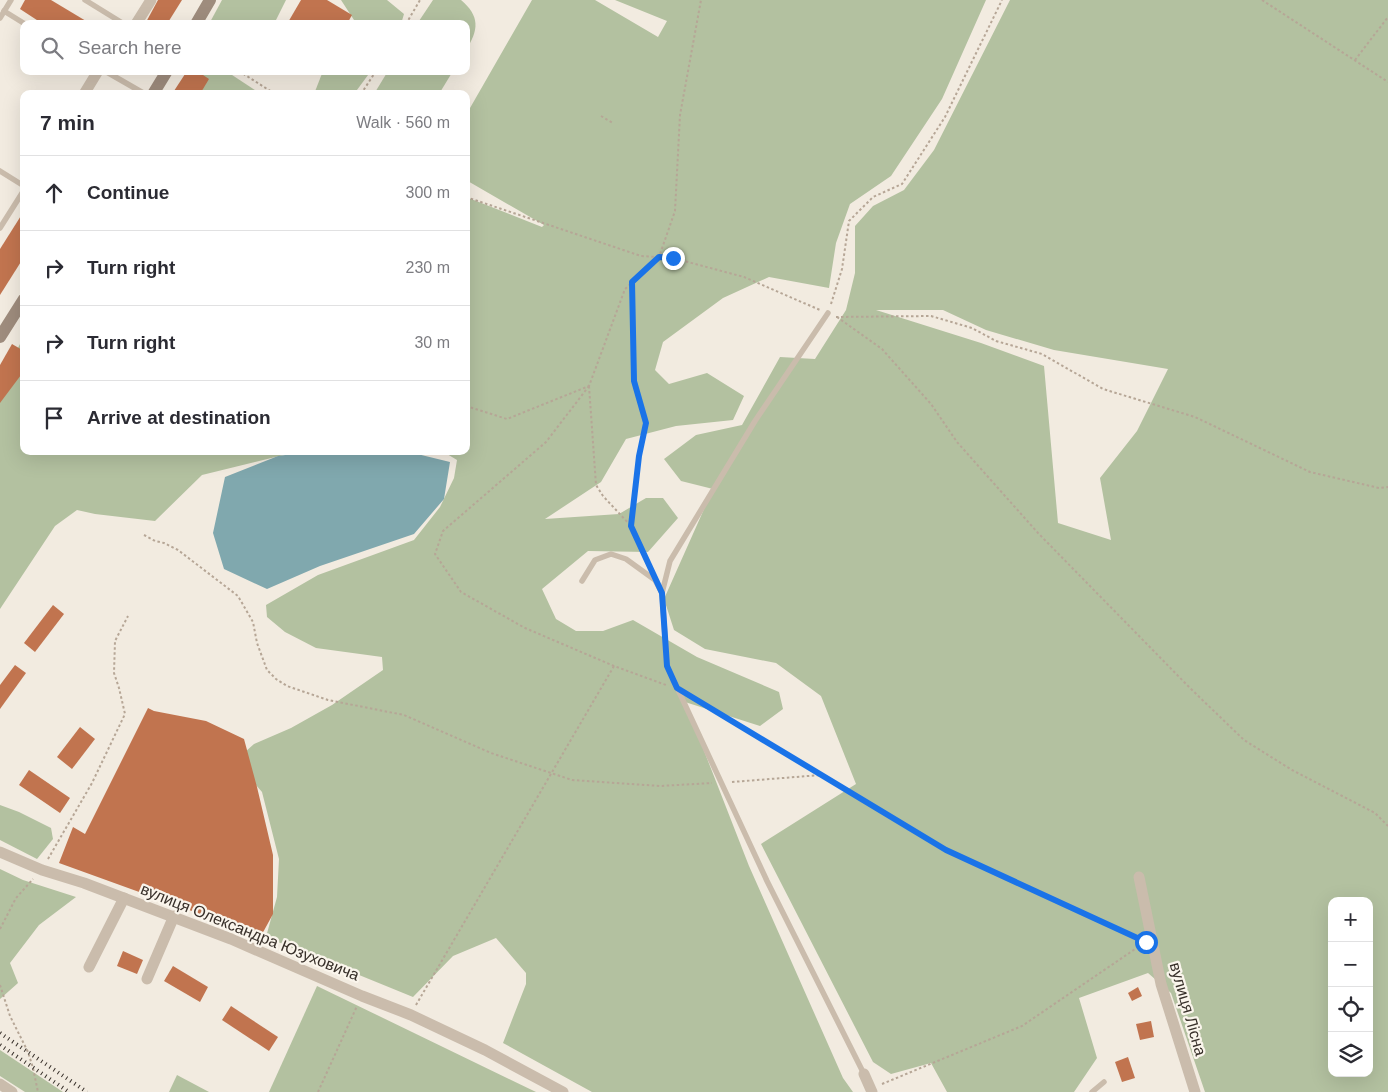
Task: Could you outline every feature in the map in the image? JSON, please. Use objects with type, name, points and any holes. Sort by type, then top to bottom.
[{"type":"street","points":[[138,20],[151,0]]},
{"type":"street","points":[[198,20],[210,0]]},
{"type":"street","points":[[86,90],[96,75]]},
{"type":"street","points":[[155,90],[165,75]]},
{"type":"street","points":[[0,337],[20,305]]},
{"type":"street","name":"вулиця Олександра Юзуховича","points":[[0,852],[42,870],[231,938],[362,996],[411,1015],[485,1050],[563,1092]]},
{"type":"street","name":"вулиця Лісна","points":[[1139,877],[1161,984],[1195,1092]]},
{"type":"street","points":[[89,966],[124,898]]},
{"type":"street","points":[[147,979],[174,916]]},
{"type":"street","points":[[864,1074],[872,1090]]},
{"type":"street","points":[[0,1084],[12,1092]]},
{"type":"lane","points":[[0,18],[11,0]]},
{"type":"lane","points":[[85,0],[118,20]]},
{"type":"lane","points":[[4,11],[20,21]]},
{"type":"lane","points":[[112,75],[138,90]]},
{"type":"lane","points":[[0,171],[20,184]]},
{"type":"lane","points":[[0,228],[20,196]]},
{"type":"lane","points":[[828,313],[754,421],[670,561],[662,593],[667,666],[767,881],[864,1074]]},
{"type":"lane","points":[[582,581],[594,560],[612,554],[626,559],[655,580],[662,593]]},
{"type":"lane","points":[[1092,1092],[1104,1082]]},
{"type":"path","points":[[408,20],[420,0]]},
{"type":"path","points":[[701,0],[680,115],[674,211],[659,257],[625,289],[589,386],[546,442],[443,531],[435,554],[461,592],[525,628],[614,666],[677,688],[946,850],[1146,942],[1022,1026],[872,1090]]},
{"type":"path","points":[[828,313],[842,269],[849,221],[873,197],[902,184],[946,117],[1002,0]]},
{"type":"path","points":[[1262,0],[1388,82]]},
{"type":"path","points":[[1355,60],[1388,17]]},
{"type":"path","points":[[245,75],[269,90]]},
{"type":"path","points":[[364,90],[373,75]]},
{"type":"path","points":[[601,116],[613,123]]},
{"type":"path","points":[[470,198],[641,256],[673,258],[744,277],[837,317],[882,349],[931,404],[957,442],[1038,533],[1190,688],[1244,740],[1292,770],[1375,812],[1388,826]]},
{"type":"path","points":[[631,526],[639,456],[646,423],[634,381],[632,282]]},
{"type":"path","points":[[837,317],[931,316],[972,328],[996,341],[1042,354],[1103,389],[1195,417],[1310,472],[1379,488],[1388,488]]},
{"type":"path","points":[[470,407],[507,419],[589,386]]},
{"type":"path","points":[[589,386],[596,485],[603,496],[631,526],[647,562]]},
{"type":"path","points":[[144,535],[178,550],[238,596],[253,622],[257,643],[267,670],[287,686],[328,700],[404,715],[491,753],[572,780],[660,786],[821,775]]},
{"type":"path","points":[[0,929],[16,898],[42,870],[92,783],[125,714],[114,673],[115,641],[128,616]]},
{"type":"path","points":[[411,1015],[614,666]]},
{"type":"path","points":[[0,985],[10,1016],[28,1052],[38,1092]]},
{"type":"path","points":[[318,1092],[362,996]]},
{"type":"green space","points":[[222,0],[286,0],[276,20],[211,20]]},
{"type":"green space","points":[[341,0],[387,0],[404,14],[402,20],[354,20]]},
{"type":"green space","points":[[433,0],[461,0],[472,12],[476,24],[470,43],[470,20],[420,20]]},
{"type":"green space","points":[[532,0],[595,0],[658,37],[667,21],[615,0],[986,0],[942,99],[891,176],[850,204],[836,243],[829,288],[769,277],[723,298],[663,342],[655,370],[669,384],[707,373],[744,396],[733,420],[676,426],[626,439],[601,482],[545,519],[619,514],[646,498],[663,498],[678,518],[648,552],[588,551],[542,589],[556,619],[576,631],[603,631],[633,620],[697,657],[779,692],[783,709],[760,726],[685,702],[749,866],[843,1078],[853,1092],[592,1092],[503,1043],[526,984],[526,973],[496,938],[453,956],[413,997],[266,937],[277,897],[279,859],[262,792],[235,761],[254,744],[291,728],[332,705],[383,670],[382,657],[316,648],[285,632],[267,617],[266,605],[318,575],[414,540],[440,507],[454,478],[457,460],[449,455],[470,455],[470,199],[542,227],[544,225],[470,182],[470,108]]},
{"type":"green space","points":[[1010,0],[1388,0],[1388,1092],[1205,1092],[1171,993],[1148,973],[1079,998],[1097,1058],[1074,1092],[947,1092],[931,1063],[891,1074],[873,1062],[761,844],[856,784],[821,696],[776,663],[705,649],[674,630],[664,599],[713,489],[681,481],[664,459],[696,435],[742,425],[780,357],[815,359],[846,310],[855,273],[855,226],[873,206],[904,190],[934,150]],"holes":[[[876,310],[943,310],[986,330],[1054,350],[1168,369],[1137,431],[1100,478],[1111,540],[1058,523],[1044,366],[981,343]]]},
{"type":"green space","points":[[188,75],[232,75],[255,90],[178,90]]},
{"type":"green space","points":[[321,75],[368,75],[357,90],[316,90]]},
{"type":"green space","points":[[386,75],[451,75],[441,90],[376,90]]},
{"type":"green space","points":[[20,344],[20,455],[284,455],[202,475],[155,521],[77,510],[55,526],[0,609],[0,384]]},
{"type":"green space","points":[[0,805],[51,828],[53,839],[37,859],[0,840]]},
{"type":"green space","points":[[0,869],[23,880],[76,897],[39,925],[10,963],[18,983],[0,999]]},
{"type":"green space","points":[[317,986],[536,1092],[269,1092]]},
{"type":"green space","points":[[0,1050],[63,1092],[25,1092],[0,1076]]},
{"type":"green space","points":[[177,1075],[209,1092],[169,1092]]},
{"type":"water","points":[[421,455],[450,462],[444,499],[414,534],[320,566],[267,589],[224,569],[213,533],[225,477],[278,456]]},
{"type":"building","points":[[25,0],[51,0],[84,20],[37,20],[20,9]]},
{"type":"building","points":[[158,0],[182,0],[170,20],[147,20]]},
{"type":"building","points":[[301,0],[327,0],[352,15],[349,20],[289,20]]},
{"type":"building","points":[[184,75],[203,75],[209,79],[202,90],[175,90]]},
{"type":"building","points":[[20,217],[20,263],[0,295],[0,249]]},
{"type":"building","points":[[12,344],[20,349],[20,376],[0,403],[0,365]]},
{"type":"building","points":[[53,605],[64,614],[35,652],[24,643]]},
{"type":"building","points":[[15,665],[26,673],[0,709],[0,685]]},
{"type":"building","points":[[148,708],[154,711],[206,721],[244,739],[273,855],[273,914],[261,936],[59,863],[73,827],[85,834]]},
{"type":"building","points":[[80,727],[95,739],[72,769],[57,757]]},
{"type":"building","points":[[29,770],[70,798],[60,813],[19,785]]},
{"type":"building","points":[[123,951],[143,960],[137,974],[117,966]]},
{"type":"building","points":[[173,966],[208,987],[200,1002],[164,981]]},
{"type":"building","points":[[1138,987],[1142,996],[1132,1001],[1128,993]]},
{"type":"building","points":[[231,1006],[278,1037],[269,1051],[222,1020]]},
{"type":"building","points":[[1151,1021],[1154,1037],[1140,1040],[1136,1024]]},
{"type":"building","points":[[1128,1057],[1135,1078],[1122,1082],[1115,1062]]},
{"type":"railway","points":[[0,1033],[87,1092]]},
{"type":"railway","points":[[0,1045],[69,1092]]},
{"type":"route","points":[[673,258],[659,257],[632,282],[634,381],[646,423],[639,456],[631,526],[662,593],[667,666],[677,688],[946,850],[1146,942]]}]
